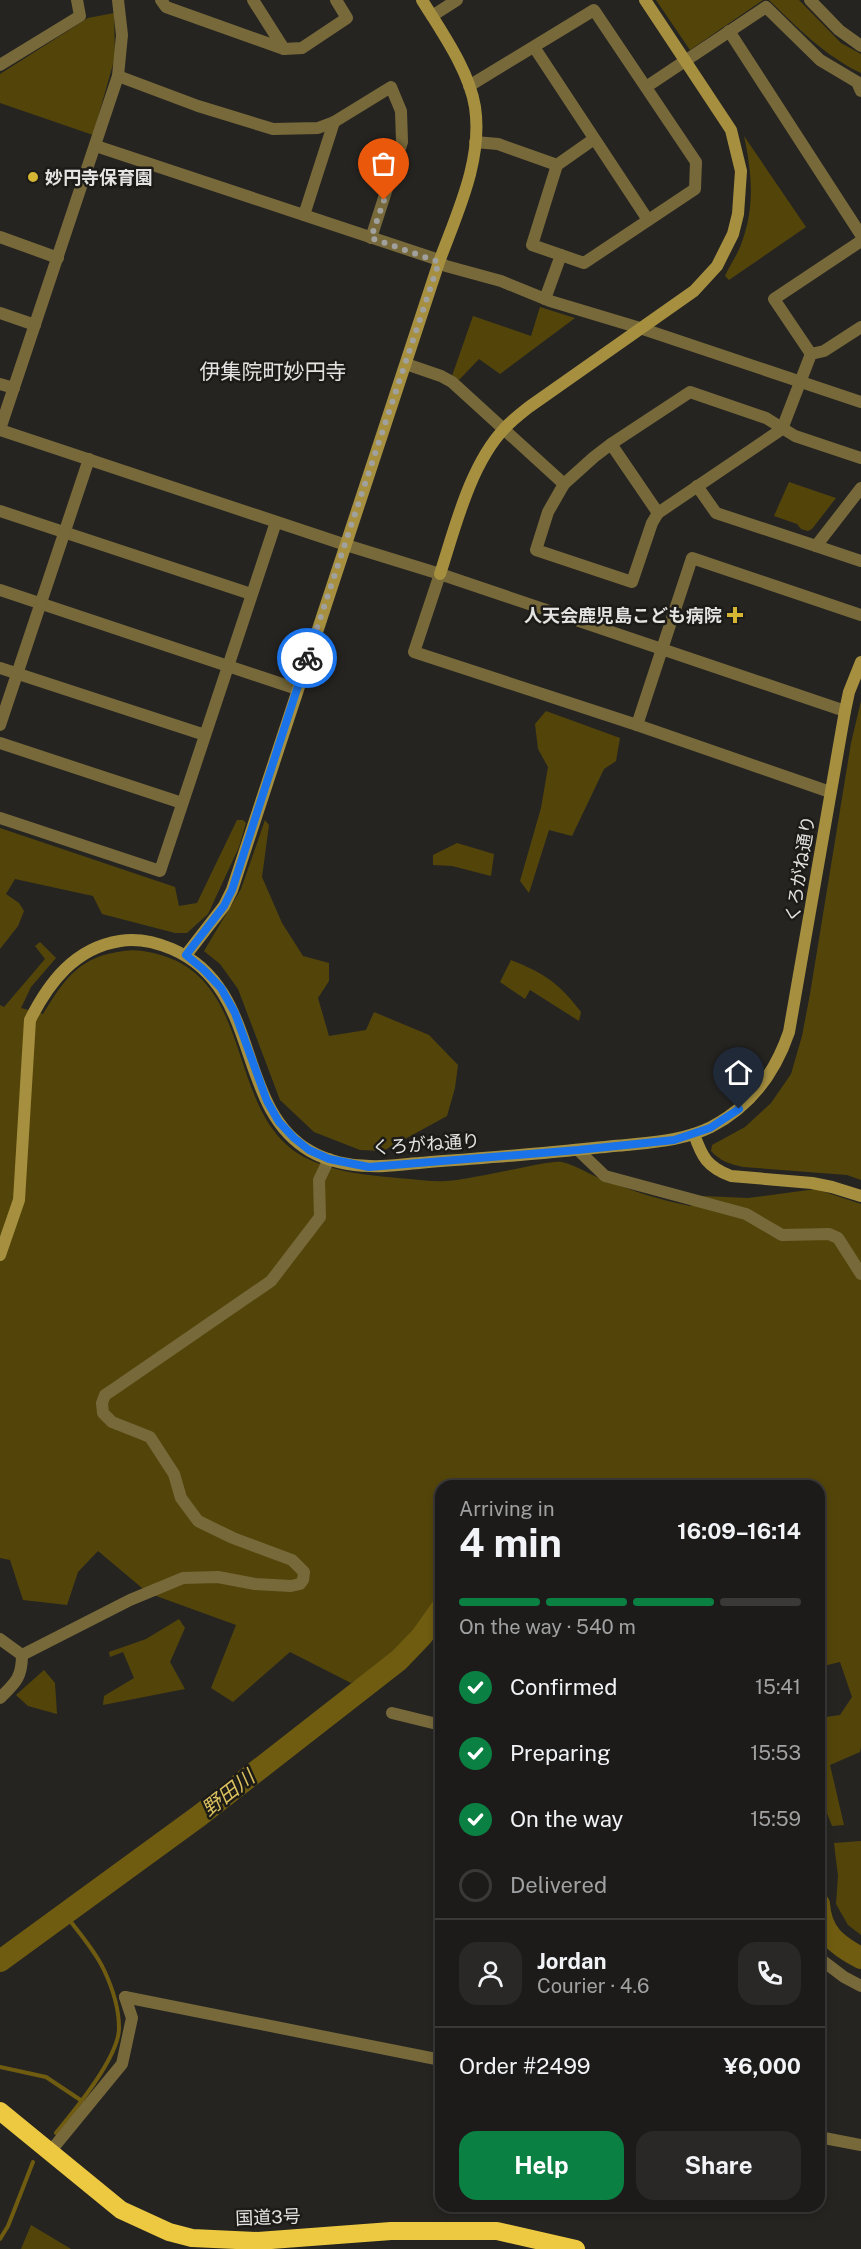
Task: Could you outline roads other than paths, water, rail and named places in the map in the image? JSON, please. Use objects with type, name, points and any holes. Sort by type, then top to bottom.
[{"type":"highway","name":"国道3号","points":[[0,2111],[120,2210],[170,2232],[192,2238],[258,2241],[391,2231],[497,2231],[553,2246],[576,2249]]},
{"type":"street","points":[[0,65],[80,16],[77,0]]},
{"type":"street","points":[[118,0],[122,35],[118,76],[0,430],[345,545],[440,574],[845,711]]},
{"type":"street","points":[[161,0],[166,7],[284,49],[302,48],[348,18],[336,0]]},
{"type":"street","points":[[253,0],[284,49]]},
{"type":"street","points":[[186,955],[224,906],[232,890],[439,262],[468,185],[475,142],[475,107],[469,86],[452,49],[422,0]]},
{"type":"street","points":[[432,16],[457,0]]},
{"type":"street","points":[[645,0],[731,130],[741,171],[738,214],[726,250],[706,280],[687,296],[528,407],[504,428],[491,445],[469,488],[414,652],[637,725],[830,792]]},
{"type":"street","points":[[810,0],[839,30],[861,46]]},
{"type":"street","points":[[646,87],[766,7],[820,60],[860,85]]},
{"type":"street","points":[[469,86],[594,10],[696,162],[695,189],[584,263],[532,245],[557,165],[594,139]]},
{"type":"street","points":[[729,32],[861,235]]},
{"type":"street","points":[[534,47],[648,220]]},
{"type":"street","points":[[118,76],[198,106],[273,129],[318,128],[333,122],[391,87],[401,111],[402,142],[371,238]]},
{"type":"street","points":[[304,215],[333,122]]},
{"type":"street","points":[[475,142],[498,144],[557,165]]},
{"type":"street","points":[[96,146],[484,278],[501,281],[545,299],[640,328],[861,402]]},
{"type":"street","points":[[0,237],[58,258]]},
{"type":"street","points":[[811,354],[774,298],[861,241]]},
{"type":"street","points":[[545,299],[561,255]]},
{"type":"street","points":[[0,313],[35,325]]},
{"type":"street","points":[[811,354],[824,351],[861,327]]},
{"type":"street","points":[[811,354],[782,429],[658,513],[651,523],[632,582],[536,550],[548,512],[564,484],[611,444],[690,392],[766,418],[782,429],[795,436],[861,458]]},
{"type":"street","points":[[406,364],[452,382],[564,484]]},
{"type":"street","points":[[0,384],[14,388]]},
{"type":"street","points":[[611,444],[658,513]]},
{"type":"street","points":[[0,725],[89,459]]},
{"type":"street","points":[[697,486],[716,513],[861,561]]},
{"type":"street","points":[[816,546],[861,488]]},
{"type":"street","points":[[0,510],[251,594]]},
{"type":"street","points":[[0,818],[160,871],[276,522]]},
{"type":"street","points":[[637,725],[692,558],[861,615]]},
{"type":"street","points":[[0,590],[297,689]]},
{"type":"street","name":"くろがね通り","points":[[0,1256],[19,1200],[24,1153],[30,1020],[41,998],[66,967],[81,955],[114,942],[132,939],[148,941],[186,955],[204,970],[221,988],[235,1013],[267,1101],[279,1122],[309,1150],[329,1159],[369,1167],[578,1150],[674,1140],[694,1134],[724,1119],[754,1094],[767,1079],[784,1047],[793,1016],[845,711],[849,692],[861,662]]},
{"type":"street","points":[[0,668],[205,735]]},
{"type":"street","points":[[0,743],[182,803]]},
{"type":"street","points":[[694,1134],[700,1154],[719,1171],[731,1176],[812,1183],[861,1196]]},
{"type":"street","points":[[578,1150],[605,1176],[746,1214],[782,1235],[829,1234],[838,1238],[861,1274]]},
{"type":"street","points":[[22,1655],[130,1600],[183,1578],[218,1578],[255,1584],[291,1586],[300,1584],[303,1580],[304,1572],[292,1560],[233,1538],[198,1521],[181,1498],[170,1465],[150,1437],[112,1422],[104,1413],[102,1403],[105,1395],[271,1281],[320,1217],[319,1180],[329,1159]]},
{"type":"street","points":[[0,1639],[22,1655]]},
{"type":"street","points":[[0,1698],[18,1680],[22,1670],[22,1655]]},
{"type":"street","points":[[392,1713],[435,1724]]},
{"type":"street","points":[[825,1963],[861,1986]]},
{"type":"street","points":[[49,2152],[122,2064],[132,2018],[125,1997],[435,2059]]},
{"type":"street","points":[[825,2138],[861,2145]]},
{"type":"waterway","name":"野田川","points":[[0,1961],[199,1816],[399,1660],[422,1636],[435,1618]]},
{"type":"waterway","points":[[56,2133],[104,2068],[117,2040],[119,2028],[118,2013],[104,1970],[91,1948],[65,1914]]},
{"type":"waterway","name":"野田川","points":[[825,1926],[837,1943],[861,1958]]},
{"type":"waterway","points":[[0,2067],[46,2077],[82,2101]]},
{"type":"waterway","points":[[0,2239],[8,2226],[33,2162]]},
{"type":"place","name":"妙円寺保育園","points":[[33,177]]},
{"type":"place","name":"人天会鹿児島こども病院","points":[[735,615]]},
{"type":"district","name":"伊集院町妙円寺","points":[[273,371]]}]
